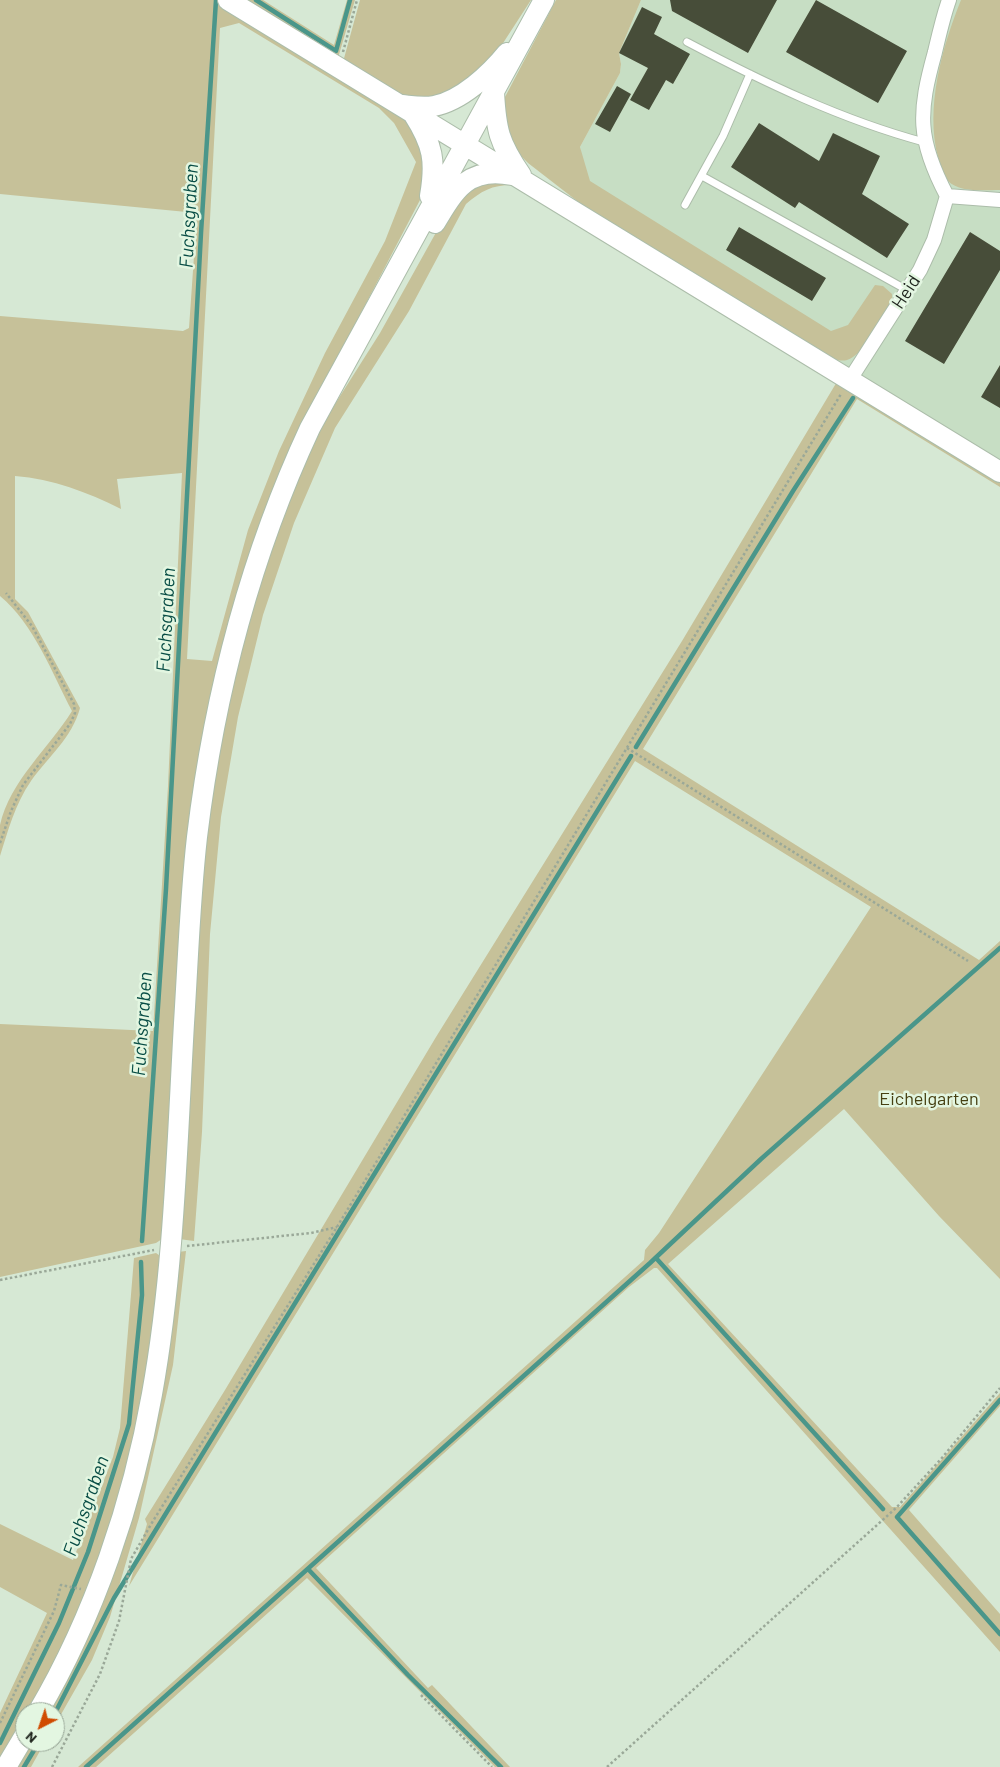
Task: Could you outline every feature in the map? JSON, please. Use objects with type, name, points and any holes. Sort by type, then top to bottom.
[{"type":"main road","points":[[228,0],[1000,472]]},
{"type":"main road","points":[[43,1702],[90,1604],[122,1517],[152,1394],[160,1343],[170,1248],[191,897],[204,788],[220,704],[250,581],[270,522],[310,428],[428,208],[544,0]]},
{"type":"main road","points":[[405,109],[436,106],[457,97],[498,63],[530,24]]},
{"type":"main road","points":[[494,92],[497,132],[505,152],[521,179]]},
{"type":"main road","points":[[405,109],[427,136],[433,158],[434,173],[428,208]]},
{"type":"main road","points":[[350,354],[377,324],[447,202],[458,188],[470,177],[498,172],[521,179]]},
{"type":"main road","points":[[6,1767],[15,1752]]},
{"type":"street","points":[[949,0],[924,88],[921,119],[924,142],[933,169],[947,196],[1000,200]]},
{"type":"street","name":"Heid","points":[[849,381],[920,270],[934,240],[947,196]]},
{"type":"lane","points":[[687,42],[750,74],[878,130],[924,142]]},
{"type":"lane","points":[[685,205],[723,136],[750,74]]},
{"type":"lane","points":[[702,176],[907,290]]},
{"type":"path","points":[[338,68],[357,0]]},
{"type":"path","points":[[52,1767],[100,1674],[119,1621],[131,1560],[337,1227],[849,381]]},
{"type":"path","points":[[0,843],[23,785],[70,724],[75,713],[74,704],[32,626],[6,594]]},
{"type":"path","points":[[627,748],[968,961]]},
{"type":"path","points":[[0,1280],[170,1248],[311,1233],[337,1227]]},
{"type":"path","points":[[607,1767],[896,1508],[1000,1388]]},
{"type":"path","points":[[0,1723],[54,1611],[61,1585],[79,1588]]},
{"type":"path","points":[[421,1695],[492,1767]]},
{"type":"shaded area","points":[[641,0],[1000,0],[1000,466],[590,211],[580,147],[620,73],[619,53]]},
{"type":"green space","points":[[0,0],[216,0],[360,87],[403,116],[422,142],[427,178],[420,200],[301,428],[223,657],[162,1239],[156,1243],[0,1277],[0,1024],[153,1031],[168,786],[182,473],[117,479],[121,509],[70,487],[43,480],[15,476],[15,599],[28,612],[80,708],[71,729],[59,747],[25,790],[12,818],[0,856],[0,825],[12,794],[31,765],[72,711],[41,650],[23,620],[0,596],[0,316],[183,331],[189,328],[197,213],[0,194]],"holes":[[[239,23],[379,108],[394,123],[416,162],[385,241],[325,353],[279,451],[248,530],[212,661],[187,659],[220,28]]]},
{"type":"green space","points":[[243,0],[263,0],[334,45],[347,0],[355,0],[338,58]]},
{"type":"green space","points":[[360,0],[531,0],[494,57],[480,72],[438,98],[409,98],[387,89],[343,62]]},
{"type":"green space","points":[[556,0],[641,0],[619,53],[620,73],[580,147],[590,181],[831,331],[848,325],[875,285],[883,286],[892,294],[892,302],[872,335],[853,357],[841,360],[824,355],[590,211],[528,163],[511,146],[500,118],[505,97]]},
{"type":"green space","points":[[961,0],[1000,0],[1000,190],[973,190],[953,185],[941,170],[934,138],[933,118],[942,57]]},
{"type":"green space","points":[[483,178],[516,185],[489,189],[477,195],[466,204],[409,311],[335,428],[294,523],[263,615],[238,717],[221,817],[210,934],[202,1132],[194,1241],[179,1239],[202,859],[222,727],[252,606],[291,494],[323,423],[380,333],[448,211]]},
{"type":"green space","name":"Eichelgarten","points":[[838,380],[1000,479],[1000,487],[857,399],[643,749],[979,960],[1000,941],[1000,1279],[939,1216],[844,1109],[668,1264],[892,1507],[900,1507],[1000,1393],[1000,1406],[909,1510],[1000,1614],[1000,1652],[657,1268],[654,1268],[629,1287],[316,1568],[428,1688],[432,1685],[510,1767],[495,1767],[307,1578],[96,1767],[78,1767],[644,1260],[645,1250],[659,1233],[871,907],[635,761],[129,1586],[147,1524],[145,1519],[225,1390],[436,1037],[682,641]]},
{"type":"green space","points":[[186,1251],[173,1365],[139,1518],[110,1617],[92,1660],[65,1707],[65,1702],[53,1702],[100,1602],[178,1252]]},
{"type":"green space","points":[[156,1253],[163,1258],[148,1378],[117,1505],[68,1635],[33,1702],[15,1702],[15,1736],[0,1763],[0,1713],[47,1613],[0,1587],[0,1524],[73,1560],[113,1457],[120,1428],[134,1258]]},
{"type":"green space","points":[[25,1752],[39,1752],[31,1767],[16,1767]]},
{"type":"building","points":[[670,0],[777,0],[748,53],[672,11]]},
{"type":"building","points":[[816,0],[907,51],[878,103],[786,52]]},
{"type":"building","points":[[642,7],[662,17],[654,34],[690,54],[673,84],[666,80],[649,110],[630,100],[648,68],[619,53]]},
{"type":"building","points":[[617,86],[631,94],[610,132],[595,124]]},
{"type":"building","points":[[759,123],[819,161],[833,133],[880,156],[862,194],[909,224],[887,258],[799,202],[795,208],[731,167]]},
{"type":"building","points":[[739,227],[826,278],[812,301],[726,250]]},
{"type":"building","points":[[970,232],[1000,251],[1000,270],[944,364],[905,341]]},
{"type":"building","points":[[1000,365],[1000,408],[981,397]]},
{"type":"waterway","name":"Fuchsgraben","points":[[142,1241],[166,889],[201,233],[216,0]]},
{"type":"waterway","points":[[256,0],[336,51],[350,0]]},
{"type":"waterway","points":[[636,747],[793,491],[853,398]]},
{"type":"waterway","points":[[61,1702],[114,1598],[631,756]]},
{"type":"waterway","points":[[86,1767],[650,1263],[761,1159],[1000,948]]},
{"type":"waterway","points":[[656,1258],[883,1509]]},
{"type":"waterway","name":"Fuchsgraben","points":[[0,1743],[59,1623],[88,1552],[129,1424],[142,1295],[141,1262]]},
{"type":"waterway","points":[[1000,1400],[897,1517],[1000,1634]]},
{"type":"waterway","points":[[308,1569],[408,1675],[501,1767]]},
{"type":"waterway","points":[[24,1767],[33,1752]]}]
